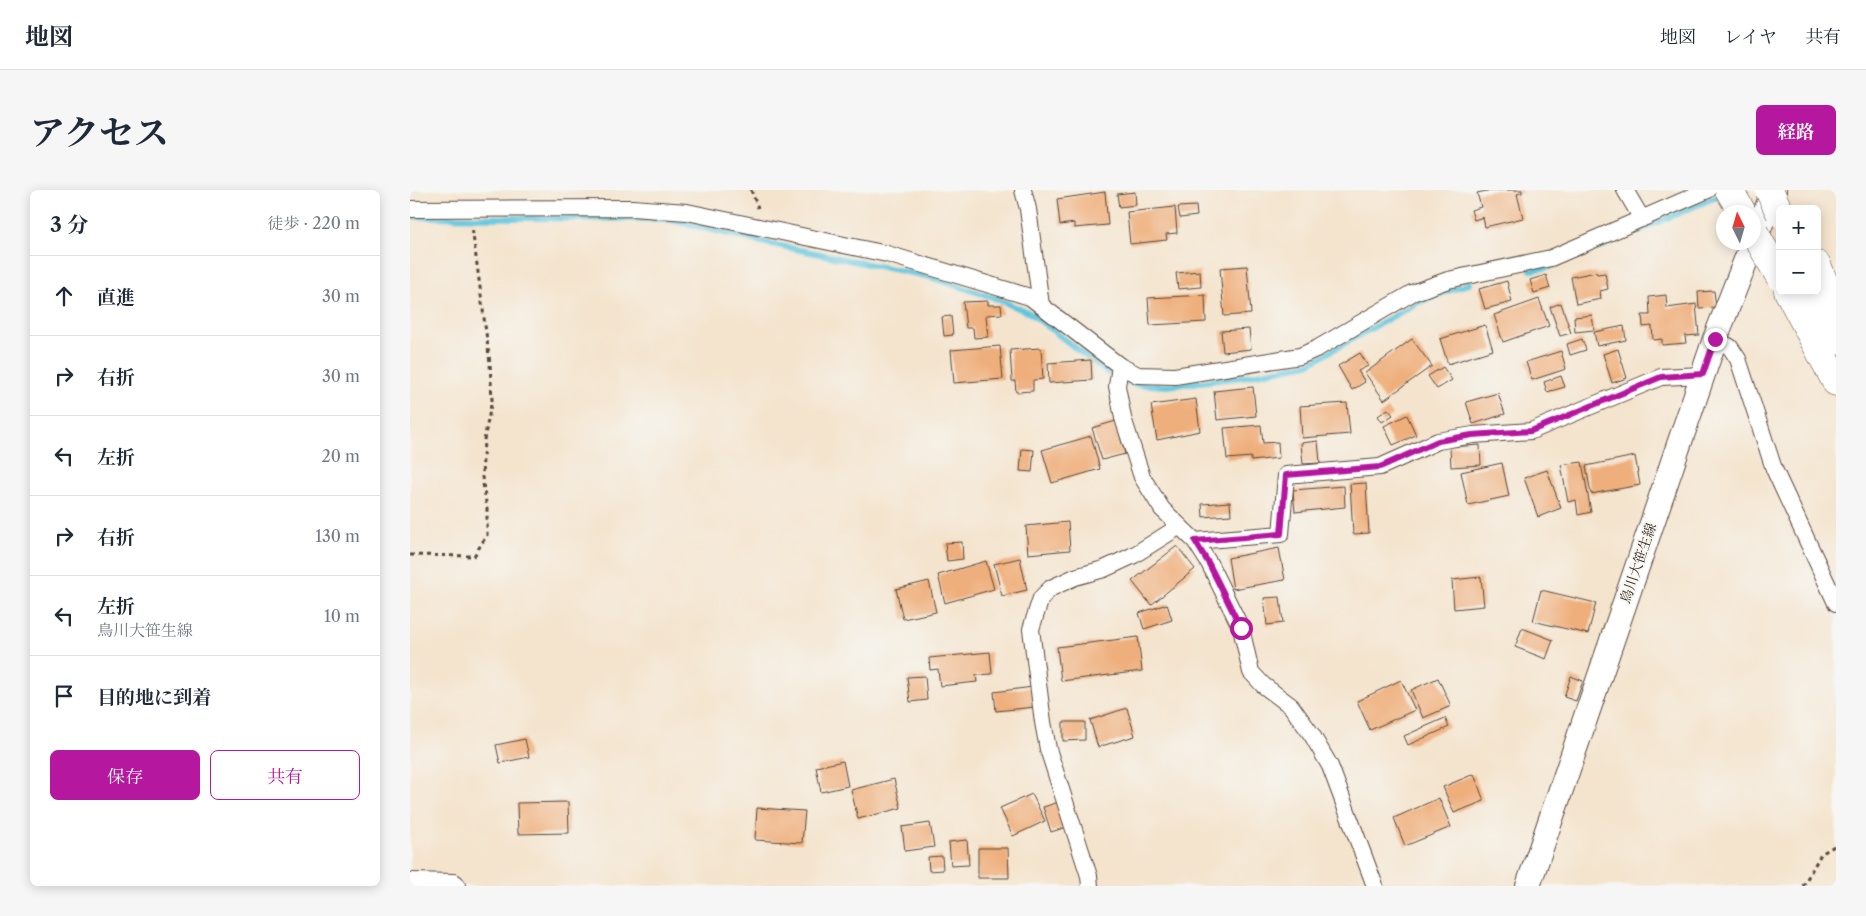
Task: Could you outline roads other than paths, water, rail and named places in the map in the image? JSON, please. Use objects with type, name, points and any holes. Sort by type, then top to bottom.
[{"type":"highway","points":[[1729,190],[1738,205]]},
{"type":"highway","points":[[1769,190],[1776,205]]},
{"type":"highway","points":[[1784,190],[1790,205]]},
{"type":"highway","points":[[1761,244],[1776,270]]},
{"type":"highway","points":[[1821,282],[1836,310]]},
{"type":"highway","points":[[1821,289],[1836,341]]},
{"type":"highway","points":[[1790,295],[1836,382]]},
{"type":"street","points":[[1023,190],[1028,210],[1041,305]]},
{"type":"street","points":[[1625,190],[1642,219]]},
{"type":"street","points":[[410,209],[632,208],[687,212],[887,254],[1030,297],[1119,375],[1175,376],[1300,356],[1318,348],[1412,294],[1448,280],[1551,258],[1708,190]]},
{"type":"street","name":"鳥川大笹生線","points":[[1761,222],[1774,190]]},
{"type":"street","name":"鳥川大笹生線","points":[[1528,886],[1715,339],[1750,250]]},
{"type":"street","points":[[1715,339],[1730,346],[1738,359],[1774,469],[1836,603]]},
{"type":"street","points":[[1195,541],[1281,534],[1286,475],[1380,467],[1438,441],[1472,435],[1531,431],[1661,377],[1703,374]]},
{"type":"street","points":[[1119,375],[1123,418],[1142,477],[1162,509],[1195,541],[1209,564],[1241,628],[1251,672],[1262,686],[1291,706],[1312,734],[1330,766],[1375,886]]},
{"type":"street","points":[[1090,886],[1089,876],[1048,749],[1030,629],[1041,598],[1051,588],[1075,577],[1104,569],[1134,555],[1180,526]]},
{"type":"street","points":[[410,885],[453,886]]},
{"type":"waterway","points":[[1531,270],[1549,267],[1600,247],[1723,194]]},
{"type":"waterway","points":[[410,217],[667,219],[766,243],[926,276],[992,297],[1030,313],[1107,372],[1133,384],[1167,386],[1241,377],[1308,364],[1417,303],[1470,283]]}]
